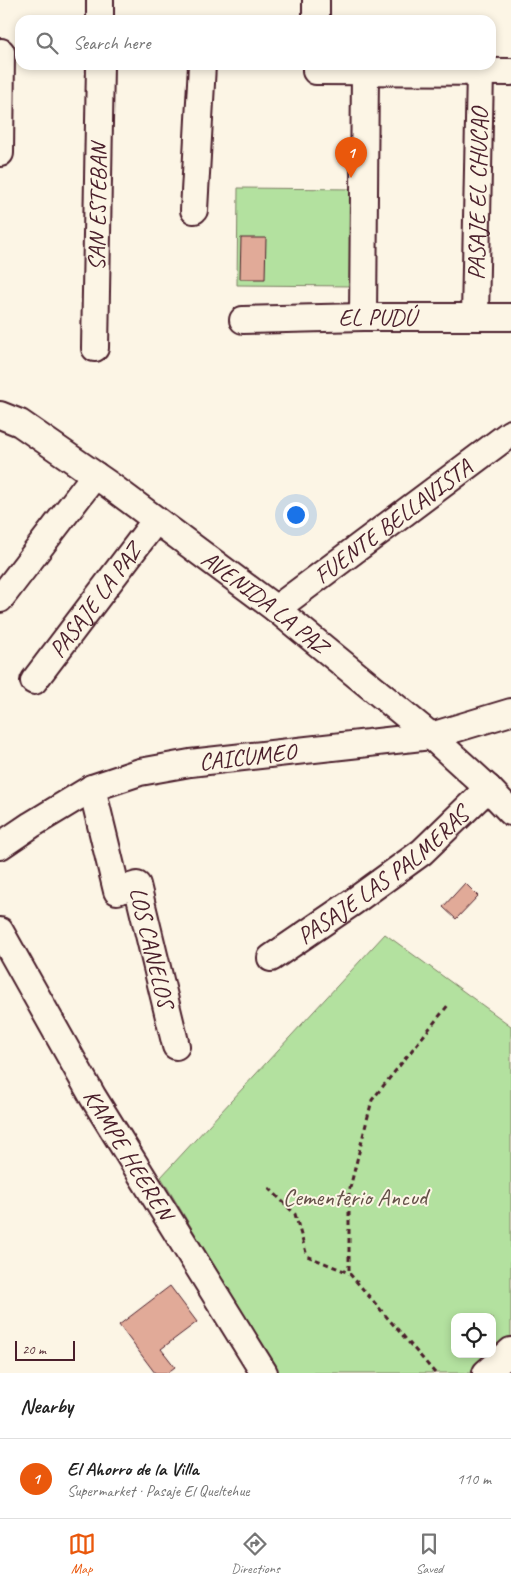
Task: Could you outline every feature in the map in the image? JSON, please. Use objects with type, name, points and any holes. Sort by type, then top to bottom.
[{"type":"street","points":[[100,0],[100,15]]},
{"type":"street","points":[[316,0],[316,15]]},
{"type":"street","points":[[0,153],[0,52],[15,52]]},
{"type":"street","name":"SAN ESTEBAN","points":[[95,348],[100,70]]},
{"type":"street","points":[[194,210],[202,70]]},
{"type":"street","points":[[349,70],[511,72]]},
{"type":"street","points":[[364,317],[365,71]]},
{"type":"street","name":"PASAJE EL CHUCAO","points":[[475,316],[480,72]]},
{"type":"street","name":"EL PUDÚ","points":[[243,320],[364,317],[511,317]]},
{"type":"street","name":"AVENIDA LA PAZ","points":[[0,415],[20,423],[95,475],[276,609],[431,736],[488,788],[511,812]]},
{"type":"street","name":"FUENTE BELLAVISTA","points":[[276,609],[511,433]]},
{"type":"street","points":[[0,599],[95,475]]},
{"type":"street","name":"PASAJE LA PAZ","points":[[34,681],[156,520]]},
{"type":"street","name":"CAICUMEO","points":[[0,846],[92,788],[140,772],[190,763],[431,736],[511,712]]},
{"type":"street","name":"LOS CANELOS","points":[[92,788],[117,891],[137,884],[176,1046]]},
{"type":"street","name":"PASAJE LAS PALMERAS","points":[[271,958],[422,852],[488,788]]},
{"type":"street","name":"KAMPE HEEREN","points":[[0,931],[93,1098],[264,1373]]},
{"type":"street","points":[[486,1373],[511,1351]]},
{"type":"path","points":[[349,1273],[349,1192],[372,1100],[449,1004]]},
{"type":"path","points":[[269,1188],[294,1214],[307,1256],[349,1273],[435,1373]]},
{"type":"green space","points":[[238,188],[355,189],[354,286],[237,285]]},
{"type":"green space","name":"Cementerio Ancud","points":[[385,934],[511,1026],[511,1373],[279,1373],[161,1177]]},
{"type":"building","points":[[241,238],[266,238],[265,279],[240,279]]},
{"type":"building","points":[[465,883],[478,896],[456,919],[443,907]]},
{"type":"building","points":[[170,1286],[197,1322],[161,1349],[175,1367],[167,1373],[155,1373],[119,1325]]},
{"type":"place","name":"El Ahorro de la Villa","points":[[351,178]]}]
